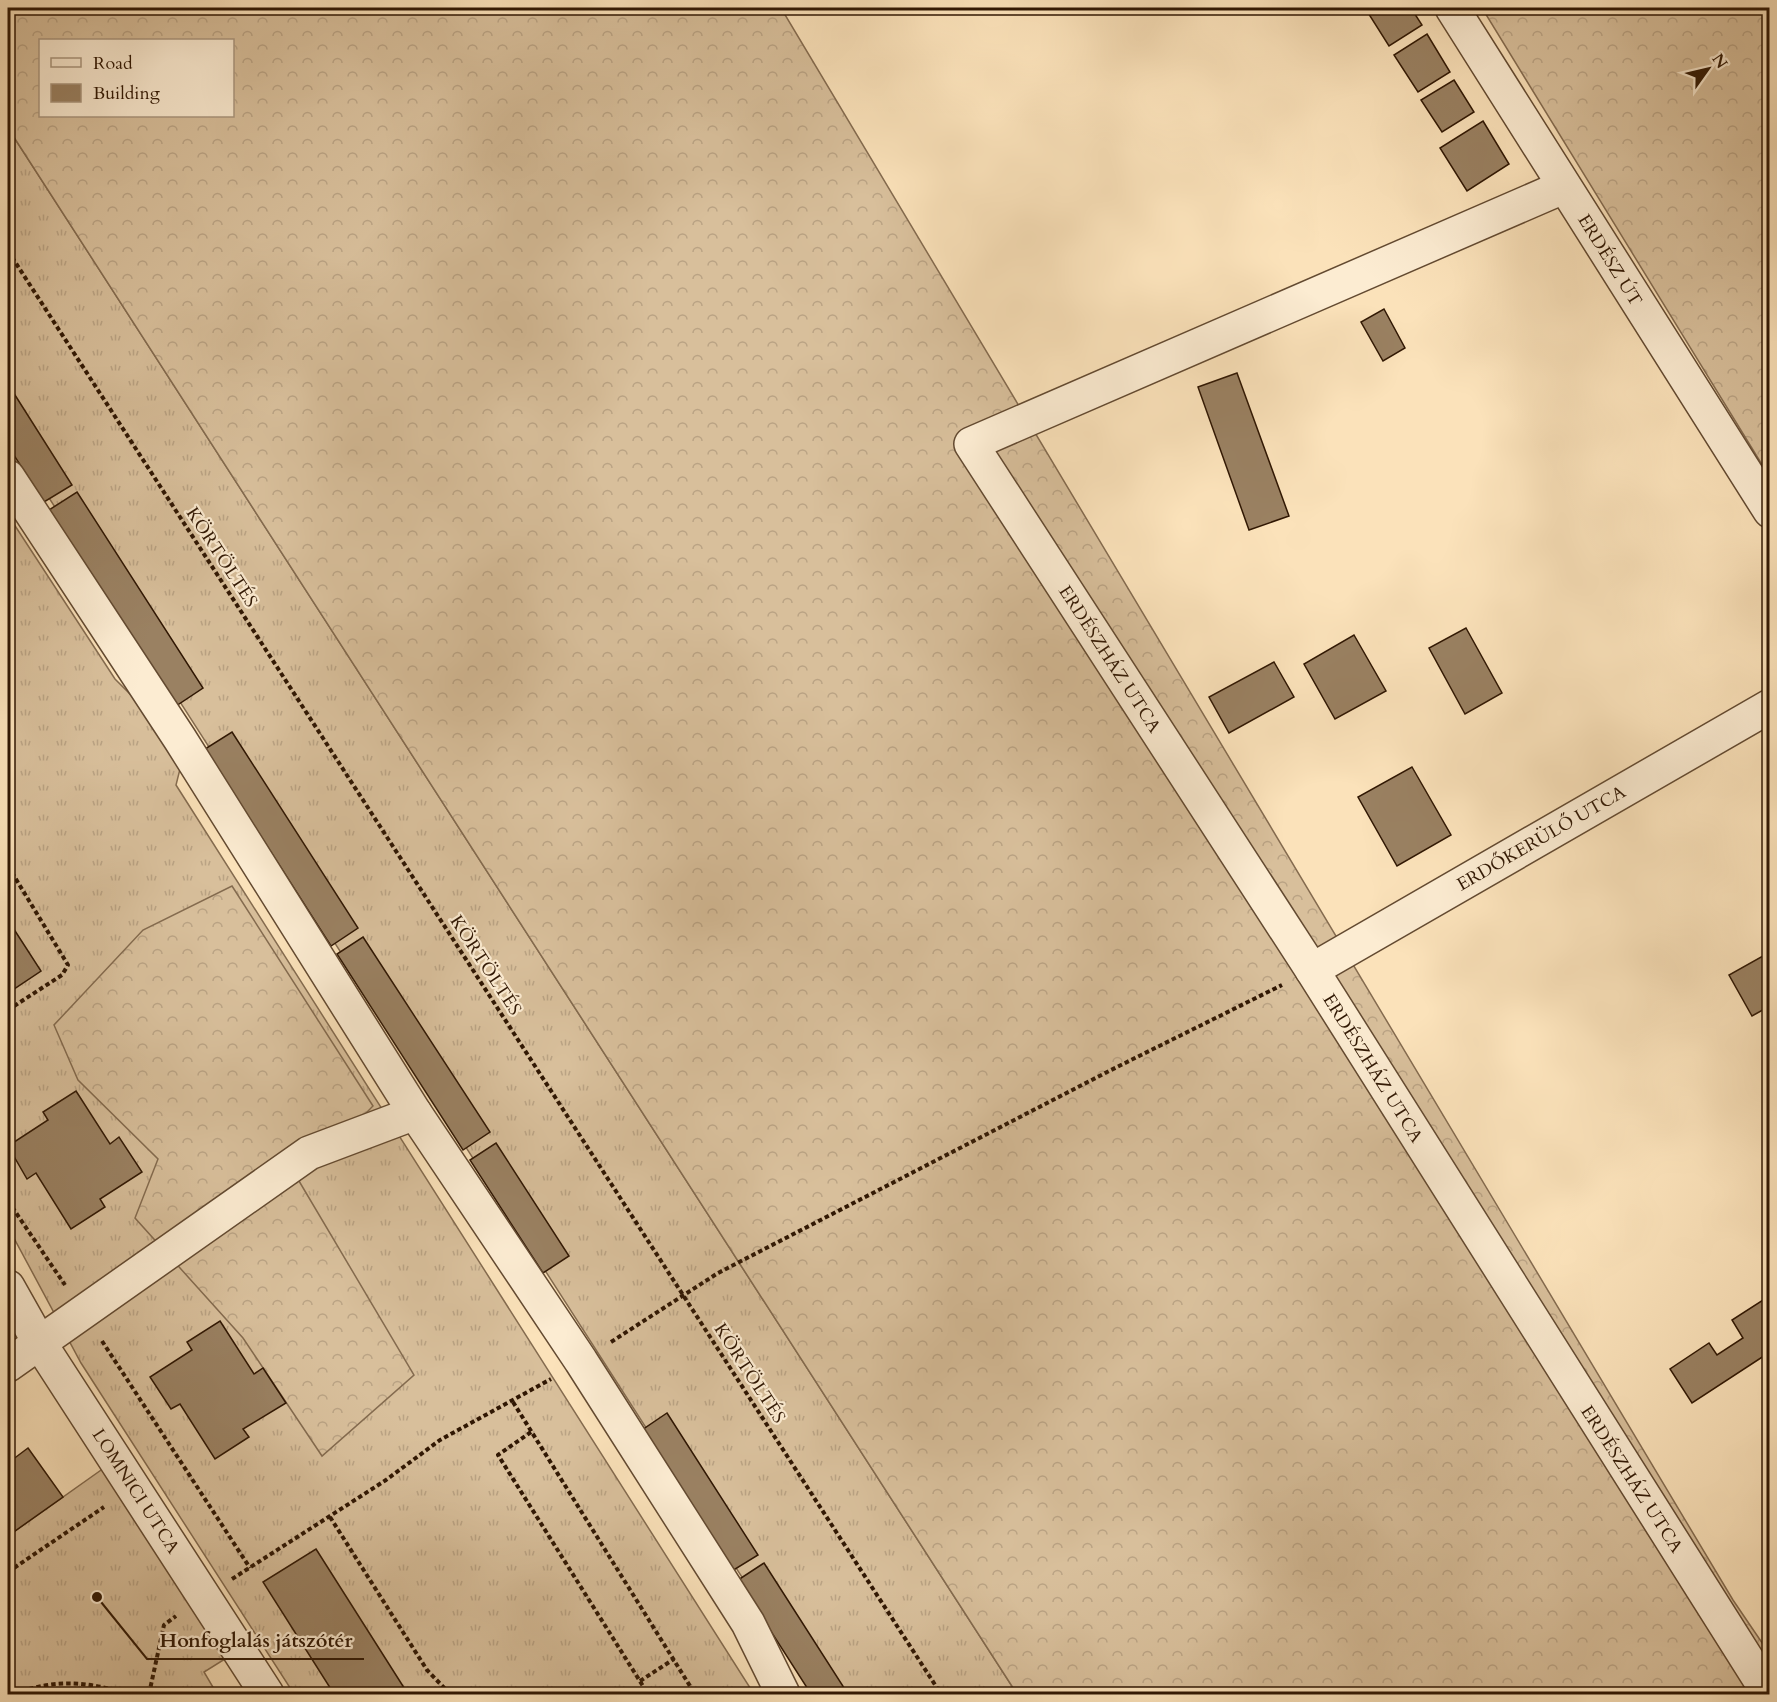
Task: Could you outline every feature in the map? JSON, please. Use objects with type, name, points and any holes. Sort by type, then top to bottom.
[{"type":"street","name":"ERDÉSZ ÚT","points":[[1452,8],[1563,187],[1770,511]]},
{"type":"street","name":"ERDÉSZHÁZ UTCA","points":[[1563,187],[971,444],[1312,970],[1769,1695]]},
{"type":"street","points":[[8,477],[180,739],[415,1113],[581,1362],[748,1623],[783,1695]]},
{"type":"street","name":"ERDŐKERÜLŐ UTCA","points":[[1312,970],[1770,706]]},
{"type":"street","points":[[8,1365],[309,1153],[415,1113]]},
{"type":"street","name":"LOMNICI UTCA","points":[[8,1287],[39,1342],[267,1695]]},
{"type":"path","name":"KÖRTÖLTÉS","points":[[8,251],[941,1695]]},
{"type":"path","points":[[8,866],[68,964],[62,975],[8,1010]]},
{"type":"path","points":[[149,1695],[164,1625],[205,1596],[330,1517],[440,1440],[513,1402],[581,1362],[718,1273],[1100,1075],[1312,970]]},
{"type":"path","points":[[8,1201],[83,1311],[250,1568]]},
{"type":"path","points":[[513,1402],[695,1695]]},
{"type":"path","points":[[531,1432],[498,1455],[648,1695]]},
{"type":"path","points":[[8,1572],[134,1487]]},
{"type":"path","points":[[330,1517],[427,1670],[450,1695]]},
{"type":"path","points":[[640,1681],[674,1659]]},
{"type":"path","points":[[15,1695],[41,1686],[71,1683],[100,1686],[126,1695]]},
{"type":"green space","points":[[8,8],[781,8],[1733,1600],[1769,1653],[1769,1694],[1017,1694],[8,128]]},
{"type":"green space","points":[[1482,8],[1769,8],[1769,476]]},
{"type":"green space","points":[[8,128],[1017,1694],[817,1694],[8,434]]},
{"type":"green space","points":[[8,515],[115,679],[159,723],[182,761],[176,785],[754,1694],[294,1694],[81,1363],[8,1227]]},
{"type":"green space","points":[[232,886],[373,1106],[299,1181],[414,1375],[322,1456],[243,1338],[135,1218],[158,1159],[78,1080],[54,1025],[143,930]]},
{"type":"green space","points":[[104,1468],[225,1659],[204,1672],[217,1694],[8,1694],[8,1536]]},
{"type":"building","points":[[1365,8],[1411,8],[1422,25],[1389,46]]},
{"type":"building","points":[[1427,34],[1450,72],[1418,92],[1394,55]]},
{"type":"building","points":[[1454,80],[1474,112],[1442,132],[1421,100]]},
{"type":"building","points":[[1483,121],[1509,164],[1467,191],[1440,148]]},
{"type":"building","points":[[1384,309],[1405,348],[1383,361],[1361,322]]},
{"type":"building","points":[[1237,373],[1289,516],[1249,530],[1198,387]]},
{"type":"building","points":[[8,384],[72,485],[44,502],[8,446]]},
{"type":"building","points":[[77,492],[203,688],[176,706],[49,510]]},
{"type":"building","points":[[1466,628],[1502,693],[1465,714],[1429,648]]},
{"type":"building","points":[[1354,635],[1386,691],[1335,719],[1304,664]]},
{"type":"building","points":[[1274,662],[1294,697],[1229,733],[1209,697]]},
{"type":"building","points":[[232,732],[358,928],[331,946],[205,749]]},
{"type":"building","points":[[1412,767],[1451,835],[1397,866],[1358,797]]},
{"type":"building","points":[[8,920],[41,971],[8,993]]},
{"type":"building","points":[[363,937],[490,1132],[463,1150],[337,954]]},
{"type":"building","points":[[1770,952],[1770,1006],[1752,1016],[1729,975]]},
{"type":"building","points":[[76,1091],[110,1144],[119,1137],[142,1172],[100,1199],[105,1207],[71,1229],[36,1173],[27,1179],[8,1146],[48,1120],[43,1112]]},
{"type":"building","points":[[496,1143],[569,1256],[543,1273],[470,1160]]},
{"type":"building","points":[[1763,1300],[1770,1311],[1770,1352],[1692,1403],[1670,1369],[1709,1343],[1717,1355],[1743,1338],[1732,1320]]},
{"type":"building","points":[[220,1321],[254,1374],[263,1368],[286,1403],[243,1429],[249,1437],[215,1459],[180,1404],[171,1409],[150,1377],[192,1350],[187,1342]]},
{"type":"building","points":[[667,1413],[758,1555],[732,1571],[642,1430]]},
{"type":"building","points":[[28,1448],[63,1497],[8,1536],[8,1463]]},
{"type":"building","points":[[316,1549],[408,1694],[334,1694],[263,1582]]},
{"type":"building","points":[[764,1563],[848,1694],[811,1694],[738,1580]]},
{"type":"place","name":"Honfoglalás játszótér","points":[[97,1597]]}]
